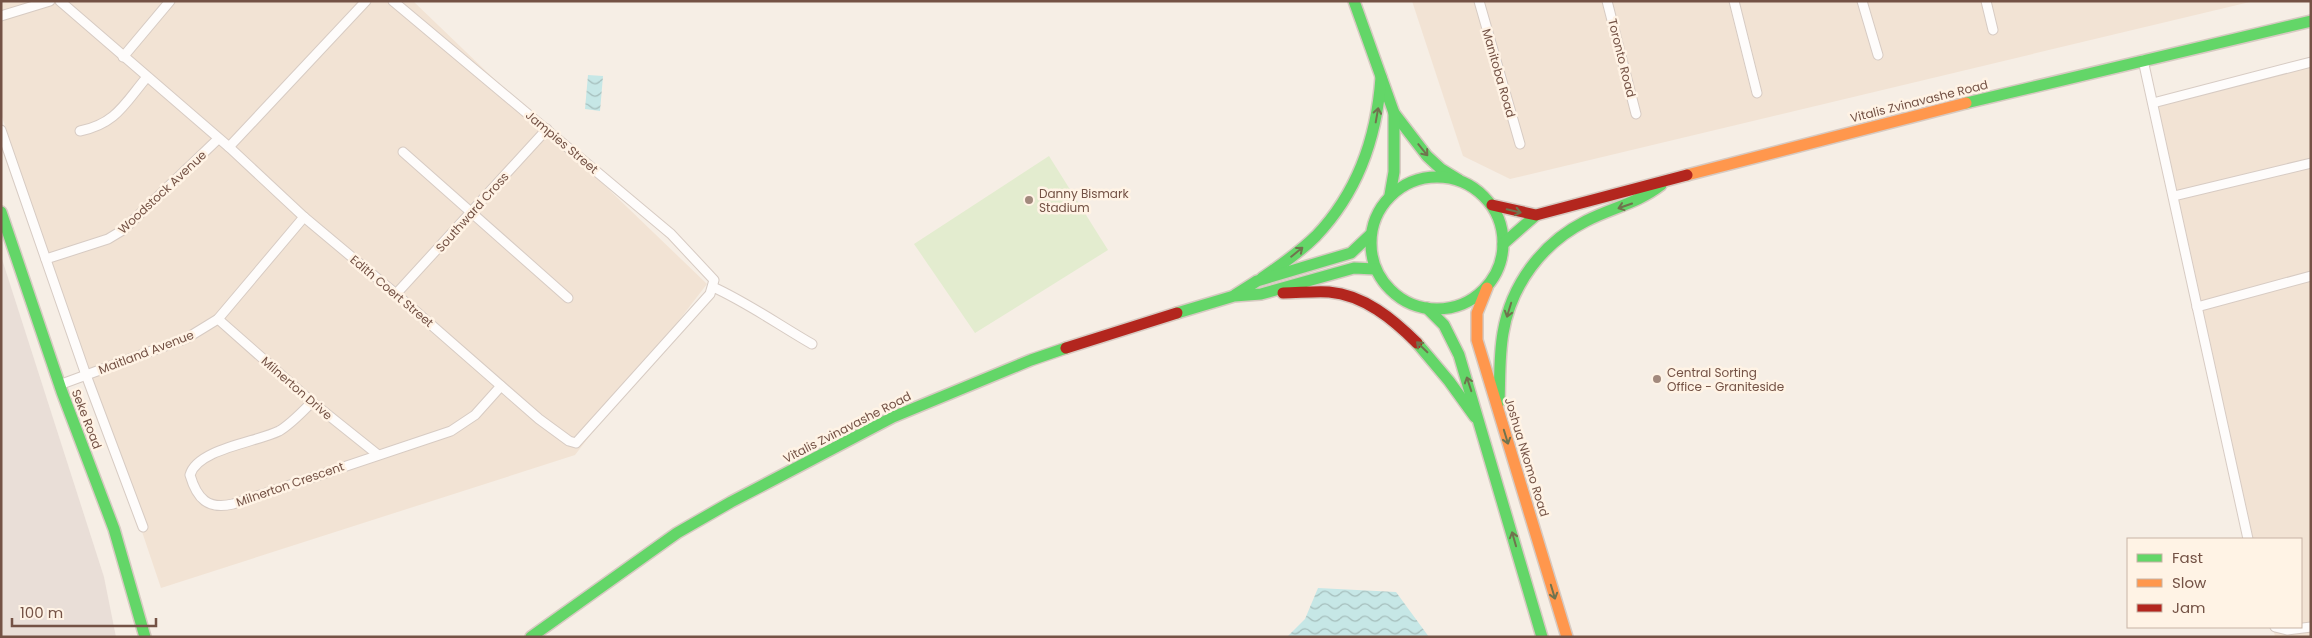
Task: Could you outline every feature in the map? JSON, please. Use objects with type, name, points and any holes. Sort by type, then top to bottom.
[{"type":"main road","points":[[1354,1],[1394,113],[1427,156],[1441,169],[1477,190],[1492,205],[1498,217],[1503,244],[1501,259],[1496,273],[1488,285],[1476,297],[1460,305],[1444,309],[1427,308],[1411,304],[1396,296],[1384,284],[1375,269],[1370,235],[1377,214],[1390,195],[1405,184],[1423,178],[1441,176],[1459,180]]},
{"type":"main road","name":"Vitalis Zvinavashe Road","points":[[1503,244],[1536,215],[1913,116],[2311,21]]},
{"type":"main road","points":[[1257,281],[1316,236],[1339,208],[1356,178],[1369,147],[1378,115],[1381,77]]},
{"type":"main road","points":[[1390,195],[1394,172],[1394,113]]},
{"type":"main road","points":[[1498,412],[1503,332],[1510,305],[1532,264],[1545,250],[1572,229],[1603,213],[1646,197],[1666,181]]},
{"type":"main road","name":"Vitalis Zvinavashe Road","points":[[1492,205],[1536,215]]},
{"type":"main road","name":"Seke Road","points":[[1,212],[59,385],[114,529],[146,635]]},
{"type":"main road","name":"Vitalis Zvinavashe Road","points":[[1234,296],[1257,281],[1351,254],[1370,235]]},
{"type":"main road","name":"Vitalis Zvinavashe Road","points":[[530,637],[677,533],[731,502],[893,416],[1031,360],[1234,296],[1261,294],[1354,268],[1375,269]]},
{"type":"main road","name":"Joshua Nkomo Road","points":[[1488,285],[1477,313],[1475,324],[1476,340],[1567,637]]},
{"type":"main road","points":[[1261,294],[1328,292],[1358,299],[1404,331],[1435,360],[1482,428]]},
{"type":"main road","points":[[1427,308],[1444,325],[1459,354],[1542,637]]},
{"type":"street","points":[[1,16],[50,1]]},
{"type":"street","name":"Edith Coert Street","points":[[60,1],[229,147],[304,217],[501,386],[572,443],[576,443],[712,290]]},
{"type":"street","points":[[123,57],[170,1]]},
{"type":"street","points":[[229,147],[366,1]]},
{"type":"street","name":"Jampies Street","points":[[392,1],[670,234],[711,275],[714,280],[712,290]]},
{"type":"street","name":"Manitoba Road","points":[[1479,1],[1520,144]]},
{"type":"street","name":"Toronto Road","points":[[1607,1],[1636,114]]},
{"type":"street","points":[[1734,1],[1757,93]]},
{"type":"street","points":[[1862,1],[1878,55]]},
{"type":"street","points":[[1986,1],[1993,30]]},
{"type":"street","points":[[2143,60],[2248,538]]},
{"type":"street","points":[[2153,103],[2311,62]]},
{"type":"street","points":[[80,131],[96,128],[114,116],[146,77]]},
{"type":"street","name":"Southward Cross","points":[[396,294],[547,129]]},
{"type":"street","points":[[1,130],[86,375],[143,528]]},
{"type":"street","name":"Woodstock Avenue","points":[[46,259],[116,234],[218,139]]},
{"type":"street","points":[[403,152],[568,298]]},
{"type":"street","points":[[2174,196],[2311,163]]},
{"type":"street","name":"Maitland Avenue","points":[[59,385],[187,338],[218,319],[304,217]]},
{"type":"street","points":[[2197,307],[2311,276]]},
{"type":"street","points":[[712,290],[740,300],[812,344]]},
{"type":"street","name":"Milnerton Drive","points":[[218,319],[312,402],[377,454]]},
{"type":"street","name":"Milnerton Crescent","points":[[312,402],[281,430],[213,454],[194,466],[190,475],[204,501],[212,506],[221,507],[233,504],[377,454],[451,431],[476,415],[501,386]]},
{"type":"street","points":[[2279,628],[2287,630],[2311,627]]},
{"type":"shaded area","points":[[1,1],[413,1],[707,284],[575,455],[161,588],[1,114]]},
{"type":"shaded area","points":[[1412,1],[2254,1],[1510,179],[1463,156]]},
{"type":"shaded area","points":[[2311,57],[2311,637],[2275,637],[2273,628],[2302,628],[2302,538],[2253,538],[2154,98]]},
{"type":"shaded area","points":[[1,256],[104,577],[116,637],[1,637]]},
{"type":"green space","name":"Danny Bismark Stadium","points":[[1049,156],[1108,250],[975,333],[914,244]]},
{"type":"water","points":[[588,75],[603,76],[600,111],[585,109]]},
{"type":"water","points":[[1318,588],[1396,592],[1429,637],[1287,637],[1305,619]]},
{"type":"traffic: fast","points":[[1354,1],[1394,113],[1427,156],[1441,169],[1459,180]]},
{"type":"traffic: fast","points":[[1966,103],[2311,21]]},
{"type":"traffic: fast","points":[[1262,278],[1310,242],[1331,219],[1343,201],[1354,182],[1370,142],[1379,99],[1381,77]]},
{"type":"traffic: fast","points":[[1390,195],[1394,172],[1394,113]]},
{"type":"traffic: fast","points":[[1437,177],[1450,178],[1462,182],[1484,196],[1498,218],[1502,230],[1503,243],[1502,256],[1498,268],[1484,290],[1462,304],[1450,308],[1437,309],[1424,308],[1412,304],[1390,290],[1376,268],[1372,256],[1371,243],[1372,230],[1376,218],[1390,196],[1412,182],[1424,178],[1437,177]]},
{"type":"traffic: fast","points":[[1499,402],[1501,350],[1507,315],[1513,298],[1531,267],[1543,253],[1570,230],[1595,216],[1634,201],[1661,185]]},
{"type":"traffic: fast","points":[[1,212],[62,392],[114,529],[145,637]]},
{"type":"traffic: fast","points":[[1503,244],[1536,215]]},
{"type":"traffic: fast","points":[[1235,295],[1257,281],[1351,253],[1370,235]]},
{"type":"traffic: fast","points":[[1177,313],[1234,296],[1261,294],[1354,268],[1375,269]]},
{"type":"traffic: fast","points":[[1427,308],[1444,325],[1459,355],[1542,637]]},
{"type":"traffic: fast","points":[[1417,343],[1449,381],[1475,417]]},
{"type":"traffic: fast","points":[[531,637],[677,533],[731,502],[893,417],[1031,360],[1066,348]]},
{"type":"traffic: slow","points":[[1687,175],[1966,103]]},
{"type":"traffic: slow","points":[[1487,288],[1477,313],[1477,340],[1567,637]]},
{"type":"traffic: jam","points":[[1492,205],[1536,215],[1687,175]]},
{"type":"traffic: jam","points":[[1283,293],[1329,292],[1354,298],[1388,317],[1417,343]]},
{"type":"traffic: jam","points":[[1066,348],[1177,313]]},
{"type":"place","name":"Danny Bismark Stadium","points":[[1029,200]]},
{"type":"place","name":"Central Sorting Office - Graniteside","points":[[1657,379]]}]
